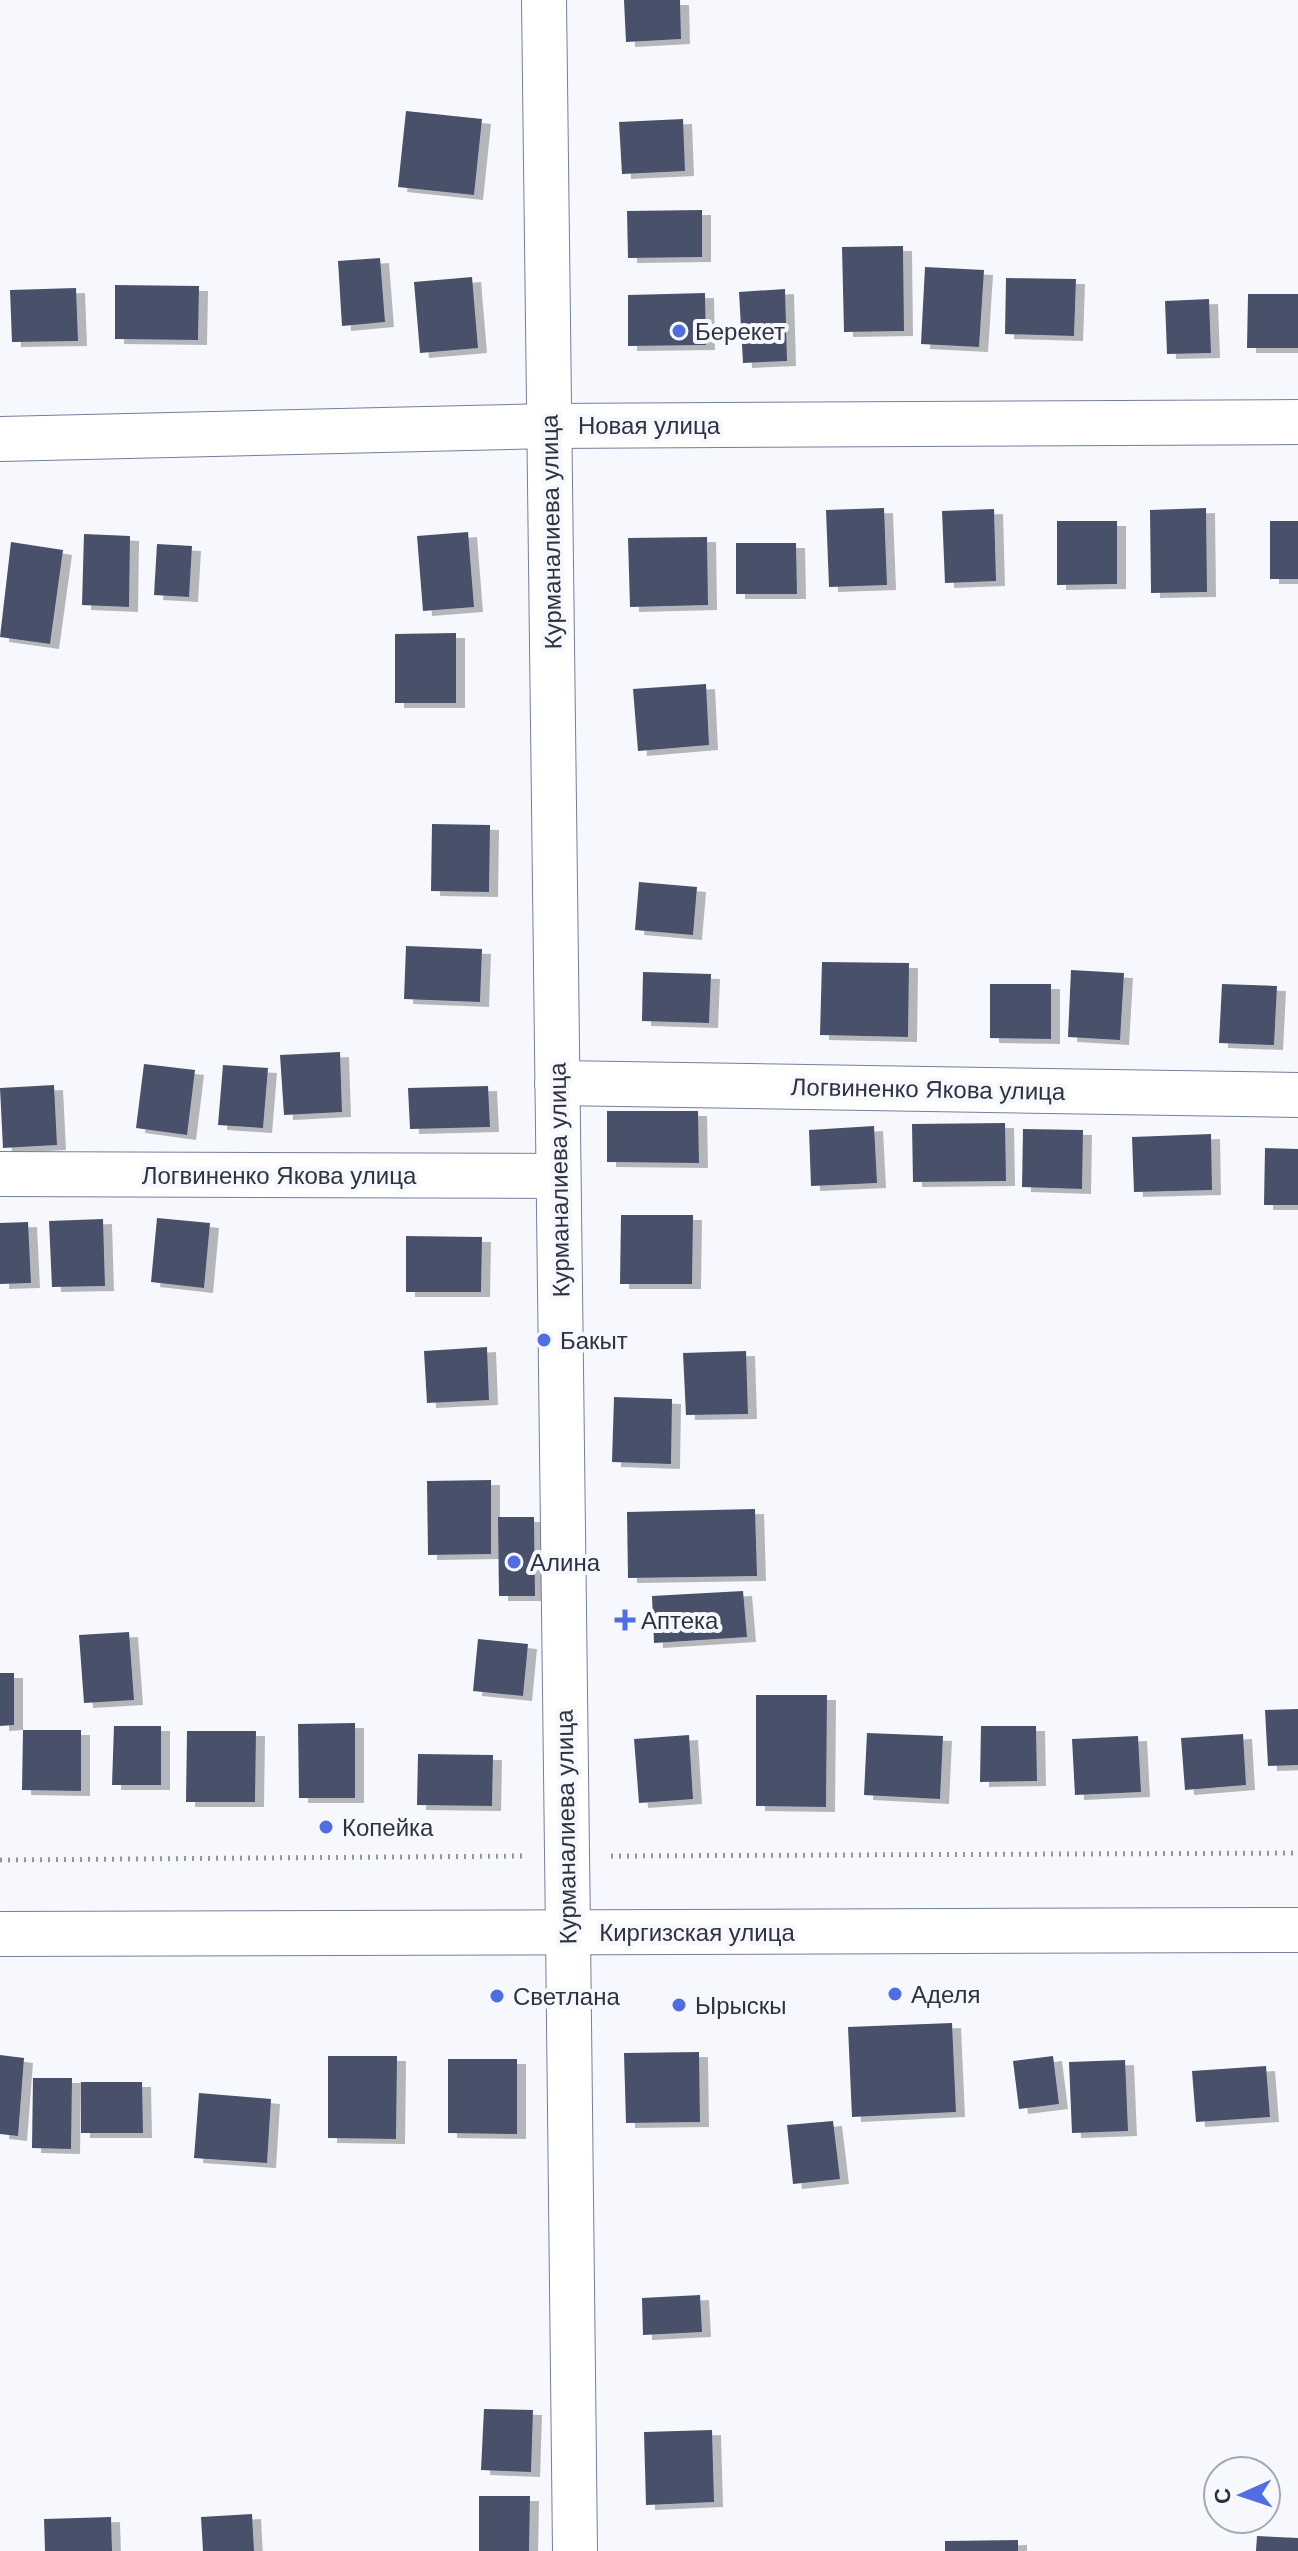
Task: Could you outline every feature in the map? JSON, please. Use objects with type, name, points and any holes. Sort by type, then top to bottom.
[{"type":"main road","name":"Курманалиева улица","points":[[544,0],[575,2551]]},
{"type":"main road","name":"Новая улица","points":[[0,439],[550,426],[1298,422]]},
{"type":"main road","name":"Логвиненко Якова улица","points":[[557,1083],[1298,1095]]},
{"type":"main road","name":"Логвиненко Якова улица","points":[[0,1174],[558,1176]]},
{"type":"main road","name":"Киргизская улица","points":[[0,1934],[1298,1930]]},
{"type":"path","points":[[0,1860],[1298,1853]]},
{"type":"building","points":[[624,0],[680,0],[681,39],[626,42]]},
{"type":"building","points":[[406,111],[482,119],[474,195],[398,187]]},
{"type":"building","points":[[683,119],[685,171],[622,174],[619,122]]},
{"type":"building","points":[[702,210],[702,257],[628,258],[627,211]]},
{"type":"building","points":[[903,246],[904,331],[844,332],[842,247]]},
{"type":"building","points":[[380,258],[385,322],[342,326],[338,261]]},
{"type":"building","points":[[925,267],[984,270],[979,347],[921,344]]},
{"type":"building","points":[[472,277],[478,348],[420,353],[414,282]]},
{"type":"building","points":[[1006,278],[1076,279],[1074,336],[1005,334]]},
{"type":"building","points":[[115,285],[199,286],[198,340],[115,339]]},
{"type":"building","points":[[76,288],[78,341],[12,342],[10,290]]},
{"type":"building","points":[[785,289],[787,361],[743,363],[739,292]]},
{"type":"building","points":[[705,293],[706,345],[628,346],[628,295]]},
{"type":"building","points":[[1248,294],[1298,294],[1298,348],[1247,348]]},
{"type":"building","points":[[1209,299],[1211,353],[1167,354],[1165,301]]},
{"type":"building","points":[[884,508],[887,585],[829,587],[826,510]]},
{"type":"building","points":[[1206,508],[1207,592],[1151,593],[1150,510]]},
{"type":"building","points":[[994,509],[996,581],[945,583],[942,511]]},
{"type":"building","points":[[1057,521],[1117,521],[1117,584],[1057,585]]},
{"type":"building","points":[[1270,521],[1298,521],[1298,579],[1270,579]]},
{"type":"building","points":[[468,532],[474,607],[423,611],[417,536]]},
{"type":"building","points":[[84,534],[130,536],[129,607],[82,605]]},
{"type":"building","points":[[707,537],[708,605],[630,607],[628,538]]},
{"type":"building","points":[[11,542],[63,550],[50,644],[0,637]]},
{"type":"building","points":[[736,543],[796,543],[797,594],[736,594]]},
{"type":"building","points":[[157,544],[192,546],[189,597],[154,595]]},
{"type":"building","points":[[456,633],[456,703],[395,703],[395,634]]},
{"type":"building","points":[[706,684],[709,745],[638,751],[633,689]]},
{"type":"building","points":[[432,824],[490,825],[489,892],[431,891]]},
{"type":"building","points":[[639,882],[697,887],[693,935],[635,930]]},
{"type":"building","points":[[406,946],[482,949],[480,1002],[404,999]]},
{"type":"building","points":[[822,962],[909,963],[908,1037],[820,1035]]},
{"type":"building","points":[[1071,970],[1124,973],[1120,1040],[1068,1037]]},
{"type":"building","points":[[643,972],[711,974],[709,1023],[642,1021]]},
{"type":"building","points":[[990,984],[1051,984],[1051,1039],[990,1038]]},
{"type":"building","points":[[1222,984],[1277,986],[1274,1045],[1219,1043]]},
{"type":"building","points":[[340,1052],[342,1112],[284,1115],[280,1055]]},
{"type":"building","points":[[144,1064],[195,1070],[187,1135],[136,1128]]},
{"type":"building","points":[[223,1065],[268,1068],[263,1128],[218,1125]]},
{"type":"building","points":[[54,1085],[57,1145],[3,1148],[0,1088]]},
{"type":"building","points":[[488,1086],[490,1127],[410,1129],[408,1088]]},
{"type":"building","points":[[607,1111],[698,1111],[699,1163],[607,1162]]},
{"type":"building","points":[[1005,1123],[1006,1181],[913,1182],[912,1124]]},
{"type":"building","points":[[874,1126],[877,1183],[811,1186],[809,1130]]},
{"type":"building","points":[[1023,1129],[1083,1130],[1082,1189],[1022,1187]]},
{"type":"building","points":[[1211,1134],[1212,1190],[1134,1192],[1132,1137]]},
{"type":"building","points":[[1265,1148],[1298,1149],[1298,1205],[1264,1205]]},
{"type":"building","points":[[621,1215],[693,1215],[692,1284],[620,1284]]},
{"type":"building","points":[[157,1218],[210,1223],[204,1288],[151,1282]]},
{"type":"building","points":[[103,1219],[105,1286],[52,1287],[49,1221]]},
{"type":"building","points":[[28,1222],[31,1283],[0,1284],[0,1223]]},
{"type":"building","points":[[406,1236],[482,1237],[481,1292],[406,1292]]},
{"type":"building","points":[[487,1347],[489,1400],[427,1403],[424,1351]]},
{"type":"building","points":[[746,1351],[748,1414],[686,1415],[683,1353]]},
{"type":"building","points":[[614,1397],[672,1399],[671,1464],[612,1462]]},
{"type":"building","points":[[491,1480],[491,1554],[428,1555],[427,1481]]},
{"type":"building","points":[[755,1509],[757,1576],[628,1578],[627,1512]]},
{"type":"building","points":[[498,1517],[534,1517],[535,1596],[499,1596]]},
{"type":"building","points":[[743,1591],[747,1637],[654,1643],[652,1596]]},
{"type":"building","points":[[129,1632],[134,1700],[84,1703],[79,1635]]},
{"type":"building","points":[[478,1639],[528,1644],[523,1696],[473,1691]]},
{"type":"building","points":[[0,1673],[14,1673],[14,1725],[0,1726]]},
{"type":"building","points":[[756,1695],[827,1695],[826,1807],[756,1806]]},
{"type":"building","points":[[1298,1709],[1298,1765],[1268,1766],[1265,1710]]},
{"type":"building","points":[[355,1723],[355,1798],[299,1798],[298,1724]]},
{"type":"building","points":[[114,1726],[161,1726],[161,1785],[112,1785]]},
{"type":"building","points":[[981,1726],[1036,1726],[1037,1781],[980,1782]]},
{"type":"building","points":[[23,1730],[81,1730],[81,1791],[22,1790]]},
{"type":"building","points":[[187,1731],[256,1731],[255,1802],[186,1802]]},
{"type":"building","points":[[867,1733],[943,1736],[940,1799],[864,1795]]},
{"type":"building","points":[[1243,1734],[1246,1785],[1185,1790],[1181,1738]]},
{"type":"building","points":[[689,1735],[693,1799],[639,1803],[634,1739]]},
{"type":"building","points":[[1138,1736],[1141,1792],[1075,1795],[1072,1739]]},
{"type":"building","points":[[418,1754],[493,1755],[492,1806],[417,1805]]},
{"type":"building","points":[[952,2023],[956,2112],[852,2117],[848,2027]]},
{"type":"building","points":[[699,2052],[700,2122],[626,2123],[624,2053]]},
{"type":"building","points":[[0,2055],[24,2058],[18,2136],[0,2134]]},
{"type":"building","points":[[328,2056],[397,2056],[396,2139],[328,2138]]},
{"type":"building","points":[[1053,2056],[1059,2104],[1019,2109],[1013,2061]]},
{"type":"building","points":[[448,2059],[517,2059],[517,2134],[448,2133]]},
{"type":"building","points":[[1125,2060],[1128,2131],[1072,2133],[1069,2062]]},
{"type":"building","points":[[1266,2066],[1270,2117],[1196,2122],[1192,2071]]},
{"type":"building","points":[[33,2078],[72,2078],[71,2149],[32,2148]]},
{"type":"building","points":[[81,2082],[142,2082],[143,2133],[81,2133]]},
{"type":"building","points":[[199,2093],[271,2099],[267,2163],[194,2158]]},
{"type":"building","points":[[833,2121],[840,2179],[793,2184],[787,2125]]},
{"type":"building","points":[[700,2295],[702,2332],[643,2335],[642,2298]]},
{"type":"building","points":[[484,2409],[533,2410],[531,2472],[481,2470]]},
{"type":"building","points":[[712,2430],[714,2502],[646,2505],[644,2432]]},
{"type":"building","points":[[479,2496],[530,2496],[529,2551],[479,2551]]},
{"type":"building","points":[[252,2514],[254,2551],[203,2551],[201,2517]]},
{"type":"building","points":[[111,2517],[112,2551],[45,2551],[44,2519]]},
{"type":"building","points":[[1257,2536],[1298,2538],[1298,2551],[1256,2551]]},
{"type":"building","points":[[1018,2540],[1018,2551],[945,2551],[945,2541]]},
{"type":"place","name":"Берекет","points":[[679,331]]},
{"type":"place","name":"Бакыт","points":[[544,1340]]},
{"type":"place","name":"Алина","points":[[514,1562]]},
{"type":"place","name":"Аптека","points":[[625,1620]]},
{"type":"place","name":"Копейка","points":[[326,1827]]},
{"type":"place","name":"Аделя","points":[[895,1994]]},
{"type":"place","name":"Светлана","points":[[497,1996]]},
{"type":"place","name":"Ырыскы","points":[[679,2005]]}]
